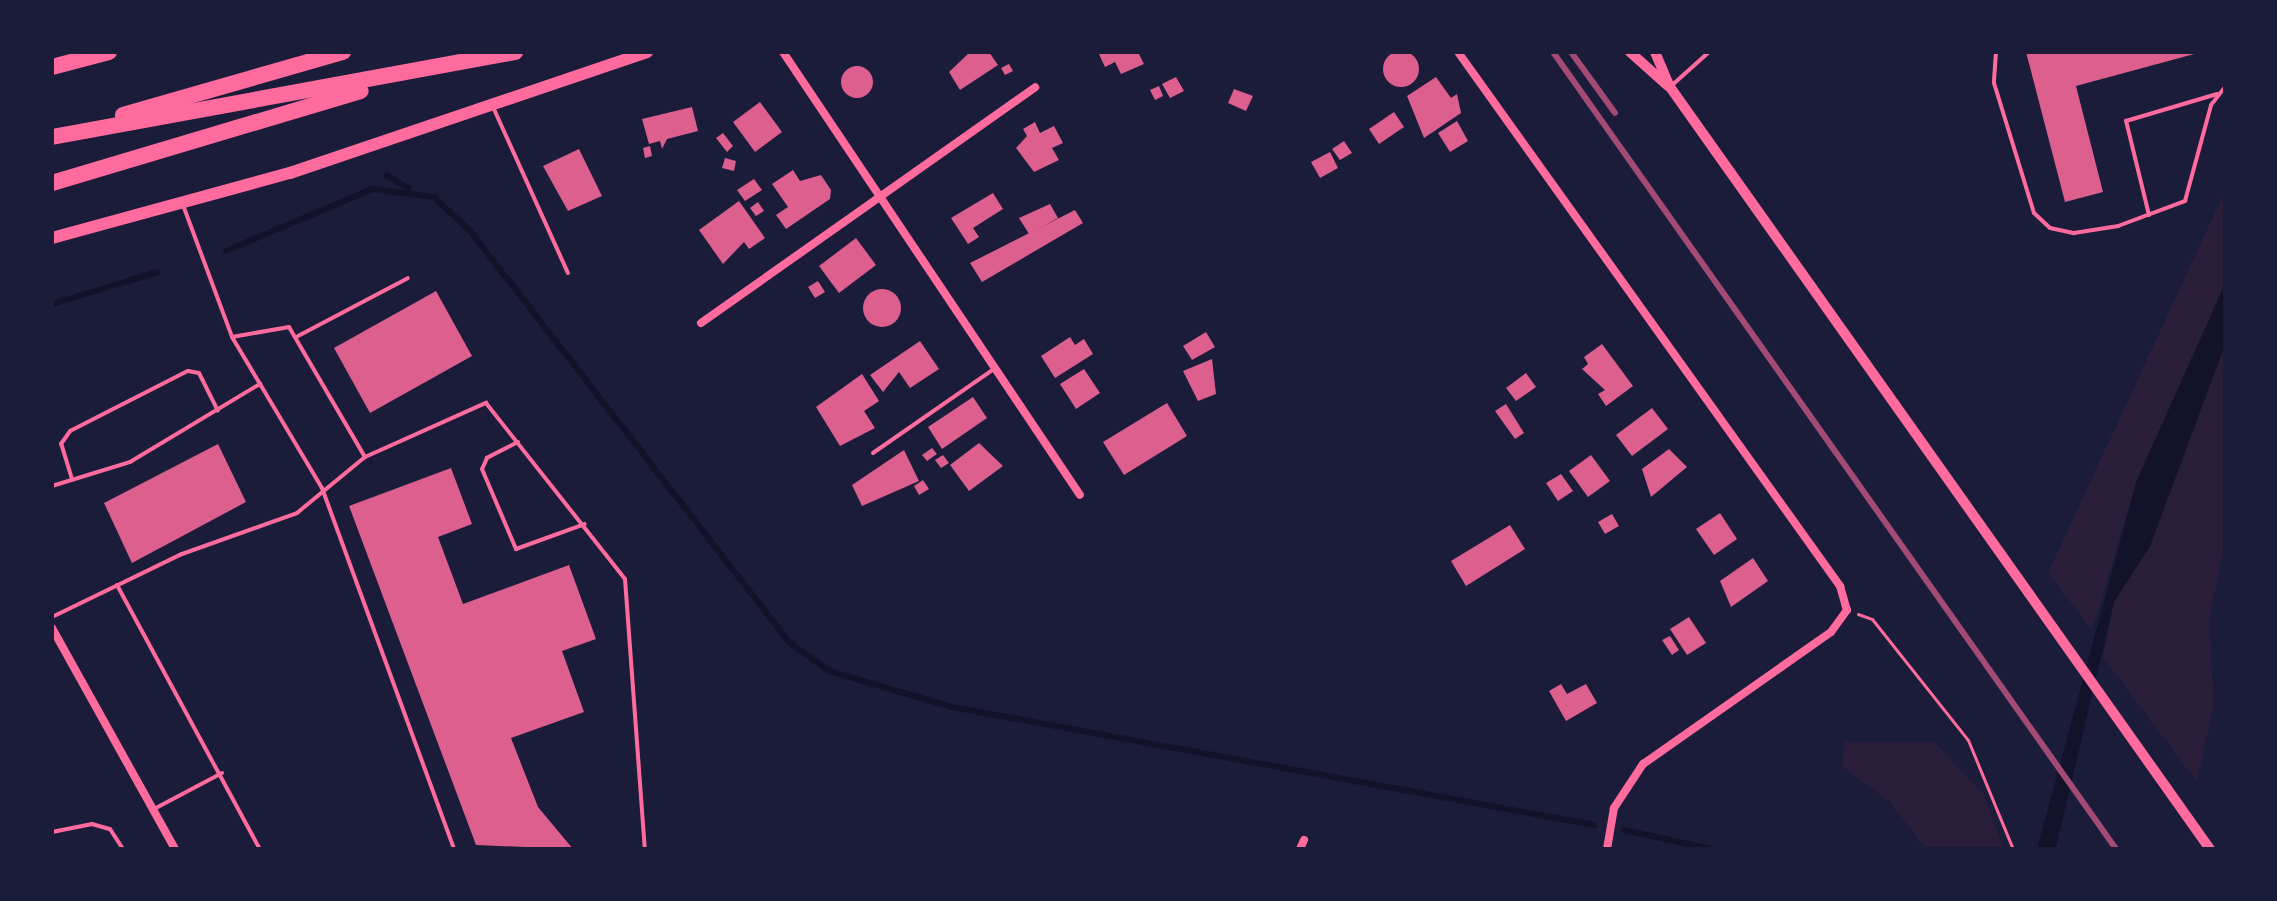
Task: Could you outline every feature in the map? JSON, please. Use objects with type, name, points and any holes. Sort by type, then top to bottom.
[{"type":"highway","points":[[52,67],[109,52]]},
{"type":"highway","points":[[52,136],[343,52]]},
{"type":"highway","points":[[52,183],[486,52]]},
{"type":"highway","points":[[52,136],[515,52]]},
{"type":"main road","points":[[52,238],[182,204],[647,52]]},
{"type":"street","points":[[783,52],[1080,495]]},
{"type":"street","points":[[1458,52],[1840,586],[1847,610],[1831,632],[1643,764],[1614,808],[1607,849]]},
{"type":"street","points":[[1630,52],[1670,87]]},
{"type":"street","points":[[1655,52],[1670,87],[2210,849]]},
{"type":"street","points":[[701,323],[1035,87]]},
{"type":"street","points":[[52,630],[175,849]]},
{"type":"lane","points":[[1670,87],[1709,52]]},
{"type":"lane","points":[[1996,52],[1994,83],[2034,213],[2050,228],[2074,233],[2149,215],[2185,201],[2219,93],[2225,87]]},
{"type":"lane","points":[[2149,215],[2126,121],[2219,93]]},
{"type":"lane","points":[[492,105],[568,273]]},
{"type":"lane","points":[[182,204],[232,337],[322,488],[454,849]]},
{"type":"lane","points":[[298,336],[408,278]]},
{"type":"lane","points":[[232,337],[289,327],[298,336],[365,457]]},
{"type":"lane","points":[[873,453],[994,369]]},
{"type":"lane","points":[[72,479],[61,444],[70,431],[188,371],[199,373],[218,411]]},
{"type":"lane","points":[[52,486],[130,462],[260,384]]},
{"type":"lane","points":[[52,617],[117,585],[297,513],[322,488],[365,457],[486,403],[585,524],[625,579],[645,849]]},
{"type":"lane","points":[[518,442],[487,458],[482,469],[516,549],[585,524]]},
{"type":"lane","points":[[117,585],[222,773],[227,795],[260,849]]},
{"type":"lane","points":[[153,810],[222,773]]},
{"type":"lane","points":[[52,832],[92,824],[110,829],[123,849]]},
{"type":"path","points":[[1847,610],[1872,619],[1968,740],[2013,849]]},
{"type":"shaded area","points":[[2225,191],[2225,284],[2137,480],[2092,630],[2048,573]]},
{"type":"shaded area","points":[[2225,284],[2225,345],[2150,546],[2114,602],[2056,847],[2037,849],[2137,480]]},
{"type":"shaded area","points":[[2225,345],[2225,543],[2209,621],[2214,704],[2197,782],[2103,657],[2114,602],[2150,546]]},
{"type":"shaded area","points":[[1845,742],[1934,742],[1983,793],[2004,849],[1926,849],[1890,802],[1841,765]]},
{"type":"building","points":[[1401,51],[1413,57],[1419,69],[1413,81],[1401,87],[1389,81],[1383,69],[1389,57]]},
{"type":"building","points":[[970,52],[989,52],[998,65],[960,90],[949,72]]},
{"type":"building","points":[[1098,52],[1138,52],[1144,64],[1121,74],[1115,62],[1105,67]]},
{"type":"building","points":[[2026,52],[2198,53],[2076,86],[2103,192],[2065,202]]},
{"type":"building","points":[[1009,64],[1013,71],[1005,75],[1001,68]]},
{"type":"building","points":[[857,66],[868,71],[873,82],[868,93],[857,98],[846,93],[841,82],[846,71]]},
{"type":"building","points":[[1176,77],[1184,91],[1170,98],[1162,84]]},
{"type":"building","points":[[1436,77],[1451,98],[1457,94],[1461,113],[1424,138],[1407,96]]},
{"type":"building","points":[[1159,86],[1163,96],[1155,100],[1150,90]]},
{"type":"building","points":[[1234,89],[1253,96],[1246,111],[1228,103]]},
{"type":"building","points":[[760,102],[782,132],[755,152],[733,122]]},
{"type":"building","points":[[692,107],[698,131],[667,139],[662,149],[660,141],[649,144],[642,119]]},
{"type":"building","points":[[1394,112],[1404,127],[1379,144],[1369,129]]},
{"type":"building","points":[[1457,121],[1468,141],[1450,152],[1438,133]]},
{"type":"building","points":[[1035,122],[1040,133],[1054,126],[1063,143],[1052,148],[1059,160],[1034,172],[1016,148],[1027,136],[1023,129]]},
{"type":"building","points":[[723,133],[733,146],[727,152],[716,138]]},
{"type":"building","points":[[1344,141],[1352,153],[1340,160],[1332,149]]},
{"type":"building","points":[[650,146],[652,156],[645,158],[643,148]]},
{"type":"building","points":[[579,149],[602,196],[568,211],[543,166]]},
{"type":"building","points":[[1330,152],[1338,168],[1320,178],[1311,162]]},
{"type":"building","points":[[725,158],[736,161],[734,171],[722,168]]},
{"type":"building","points":[[793,170],[800,181],[821,175],[831,190],[830,199],[786,229],[776,215],[788,207],[772,184]]},
{"type":"building","points":[[754,179],[762,190],[745,201],[737,190]]},
{"type":"building","points":[[993,193],[1003,209],[973,228],[979,237],[968,244],[951,218]]},
{"type":"building","points":[[739,201],[765,238],[749,249],[744,242],[723,264],[699,230]]},
{"type":"building","points":[[758,202],[764,211],[756,216],[750,208]]},
{"type":"building","points":[[1050,204],[1058,218],[1029,234],[1019,218]]},
{"type":"building","points":[[1075,210],[1083,223],[982,282],[970,263]]},
{"type":"building","points":[[856,238],[876,265],[839,293],[819,266]]},
{"type":"building","points":[[818,281],[825,292],[815,298],[808,287]]},
{"type":"building","points":[[882,289],[895,295],[901,308],[895,321],[882,327],[869,321],[863,308],[869,295]]},
{"type":"building","points":[[436,291],[472,356],[370,413],[334,348]]},
{"type":"building","points":[[1206,332],[1215,347],[1192,360],[1183,346]]},
{"type":"building","points":[[1070,337],[1075,345],[1084,339],[1093,354],[1055,378],[1041,356]]},
{"type":"building","points":[[920,341],[939,369],[910,388],[899,372],[883,392],[870,375]]},
{"type":"building","points":[[1602,344],[1633,386],[1606,406],[1598,394],[1605,390],[1582,369],[1588,364],[1584,357]]},
{"type":"building","points":[[1212,359],[1216,394],[1198,401],[1183,371]]},
{"type":"building","points":[[1084,369],[1100,393],[1076,409],[1060,384]]},
{"type":"building","points":[[1526,373],[1536,387],[1516,401],[1506,388]]},
{"type":"building","points":[[862,374],[879,401],[864,411],[875,428],[840,446],[816,407]]},
{"type":"building","points":[[973,397],[987,418],[942,449],[928,427]]},
{"type":"building","points":[[1167,403],[1187,436],[1124,475],[1103,442]]},
{"type":"building","points":[[1506,404],[1524,433],[1515,439],[1495,411]]},
{"type":"building","points":[[1652,408],[1668,429],[1632,456],[1616,435]]},
{"type":"building","points":[[979,443],[1003,466],[969,491],[950,465]]},
{"type":"building","points":[[218,444],[246,502],[132,563],[104,503]]},
{"type":"building","points":[[932,448],[937,454],[927,461],[922,455]]},
{"type":"building","points":[[1669,449],[1687,467],[1651,497],[1642,469]]},
{"type":"building","points":[[904,450],[919,481],[862,506],[852,485]]},
{"type":"building","points":[[943,455],[949,463],[941,468],[935,460]]},
{"type":"building","points":[[1591,455],[1610,481],[1588,497],[1569,471]]},
{"type":"building","points":[[451,468],[472,524],[438,537],[463,604],[569,565],[596,639],[562,651],[584,712],[511,738],[538,807],[573,849],[476,845],[349,506]]},
{"type":"building","points":[[1561,474],[1573,491],[1558,501],[1546,483]]},
{"type":"building","points":[[923,480],[929,489],[919,495],[914,486]]},
{"type":"building","points":[[1720,513],[1737,539],[1714,555],[1696,529]]},
{"type":"building","points":[[1612,514],[1619,526],[1605,534],[1598,522]]},
{"type":"building","points":[[1510,525],[1525,549],[1466,586],[1451,561]]},
{"type":"building","points":[[1753,558],[1768,581],[1731,607],[1720,581]]},
{"type":"building","points":[[1689,617],[1706,643],[1687,655],[1670,629]]},
{"type":"building","points":[[1670,636],[1679,650],[1672,655],[1662,640]]},
{"type":"building","points":[[1561,684],[1567,694],[1586,684],[1597,703],[1566,721],[1549,691]]},
{"type":"waterway","points":[[387,175],[408,188]]},
{"type":"waterway","points":[[226,251],[372,189],[434,197],[471,232],[789,642],[829,671],[952,707],[1594,825]]},
{"type":"waterway","points":[[52,304],[157,272]]},
{"type":"waterway","points":[[1624,830],[1711,849]]},
{"type":"railway","points":[[1553,52],[2116,849]]},
{"type":"railway","points":[[1571,52],[1615,113]]}]
